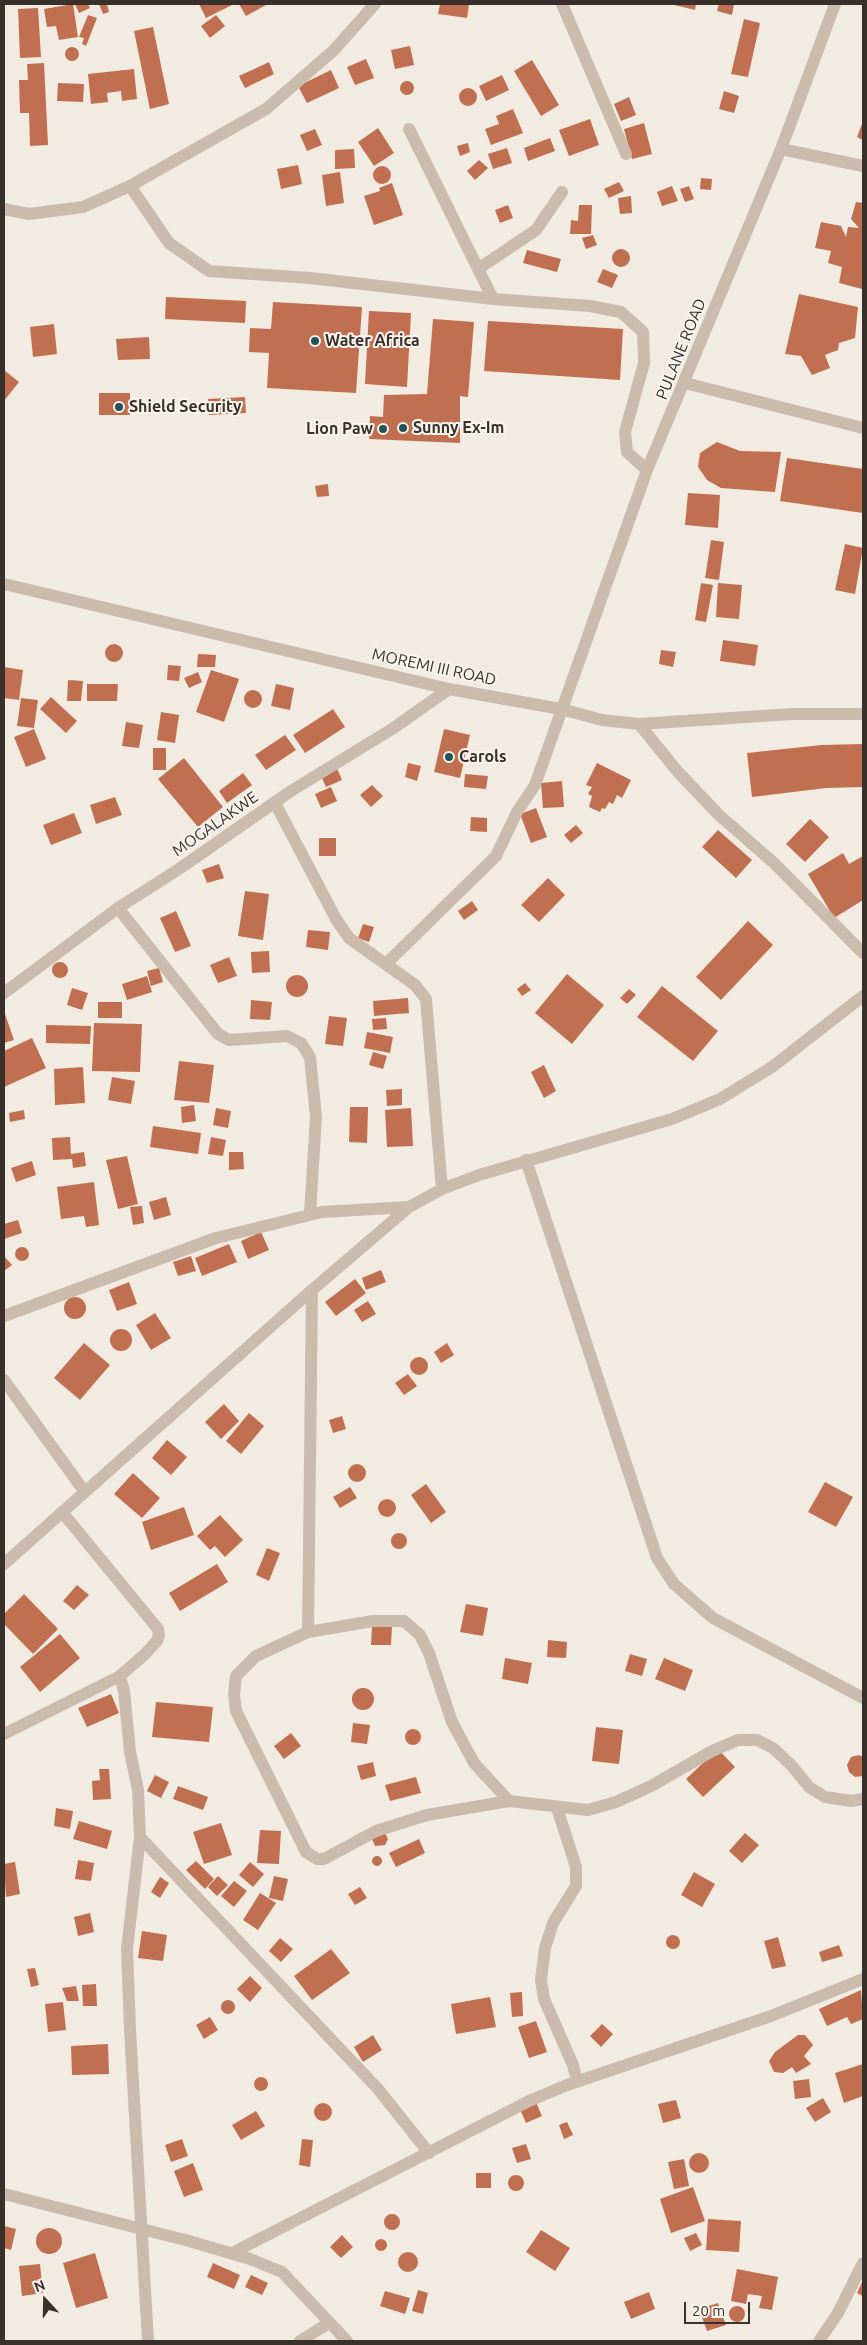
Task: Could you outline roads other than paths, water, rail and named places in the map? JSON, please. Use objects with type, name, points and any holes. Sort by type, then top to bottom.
[{"type":"street","points":[[4,209],[29,214],[82,208],[130,186],[266,109],[333,52],[375,4]]},
{"type":"street","points":[[562,4],[626,154]]},
{"type":"street","name":"PULANE ROAD","points":[[386,964],[496,856],[516,812],[535,785],[647,470],[685,383],[781,149],[833,4]]},
{"type":"street","points":[[409,129],[493,299]]},
{"type":"street","points":[[781,149],[863,166]]},
{"type":"street","points":[[130,186],[170,243],[209,271],[310,278],[493,299],[590,306],[621,312],[643,332],[644,363],[625,432],[626,452],[647,470]]},
{"type":"street","points":[[478,269],[536,230],[562,192]]},
{"type":"street","points":[[685,383],[863,428]]},
{"type":"street","name":"MOREMI III ROAD","points":[[4,584],[450,689],[561,709],[602,720],[639,724],[792,714],[863,714]]},
{"type":"street","name":"MOGALAKWE","points":[[4,993],[118,908],[450,689]]},
{"type":"street","points":[[639,724],[678,772],[714,810],[774,863],[863,953]]},
{"type":"street","points":[[275,803],[336,919],[349,938],[415,985],[426,999],[442,1190]]},
{"type":"street","points":[[118,908],[218,1034],[230,1040],[287,1036],[301,1043],[310,1057],[316,1117],[310,1214]]},
{"type":"street","points":[[4,1564],[312,1290],[409,1207],[442,1190],[479,1175],[672,1119],[720,1098],[772,1067],[863,996]]},
{"type":"street","points":[[526,1160],[657,1558],[674,1584],[713,1618],[863,1698]]},
{"type":"street","points":[[4,1316],[216,1238],[310,1214],[409,1207]]},
{"type":"street","points":[[308,1632],[312,1290]]},
{"type":"street","points":[[4,1380],[84,1492]]},
{"type":"street","points":[[4,1734],[120,1676],[157,1641],[160,1635],[158,1629],[62,1512]]},
{"type":"street","points":[[509,1801],[474,1763],[452,1722],[429,1653],[420,1635],[404,1621],[373,1621],[308,1632],[256,1656],[236,1676],[234,1695],[236,1711],[308,1855],[317,1859],[324,1859],[376,1830],[427,1815],[509,1801],[557,1808],[588,1810],[616,1802],[651,1786],[712,1751],[738,1740],[757,1740],[773,1748],[792,1766],[809,1787],[825,1797],[851,1801],[863,1799]]},
{"type":"street","points":[[120,1676],[124,1691],[130,1752],[138,1790],[140,1837],[127,1949],[148,2341]]},
{"type":"street","points":[[557,1808],[576,1867],[576,1886],[553,1923],[545,1948],[541,1980],[544,1999],[573,2065],[577,2082]]},
{"type":"street","points":[[140,1837],[378,2089],[429,2153]]},
{"type":"street","points":[[232,2253],[529,2101],[577,2082],[771,2016],[863,1979]]},
{"type":"street","points":[[4,2194],[232,2253],[282,2272],[347,2341]]},
{"type":"street","points":[[819,2341],[838,2313],[863,2263]]},
{"type":"street","points":[[300,2341],[329,2323]]},
{"type":"place","name":"Water Africa","points":[[315,341]]},
{"type":"place","name":"Shield Security","points":[[119,407]]},
{"type":"place","name":"Sunny Ex-Im","points":[[403,428]]},
{"type":"place","name":"Lion Paw","points":[[383,429]]},
{"type":"place","name":"Carols","points":[[449,757]]}]
